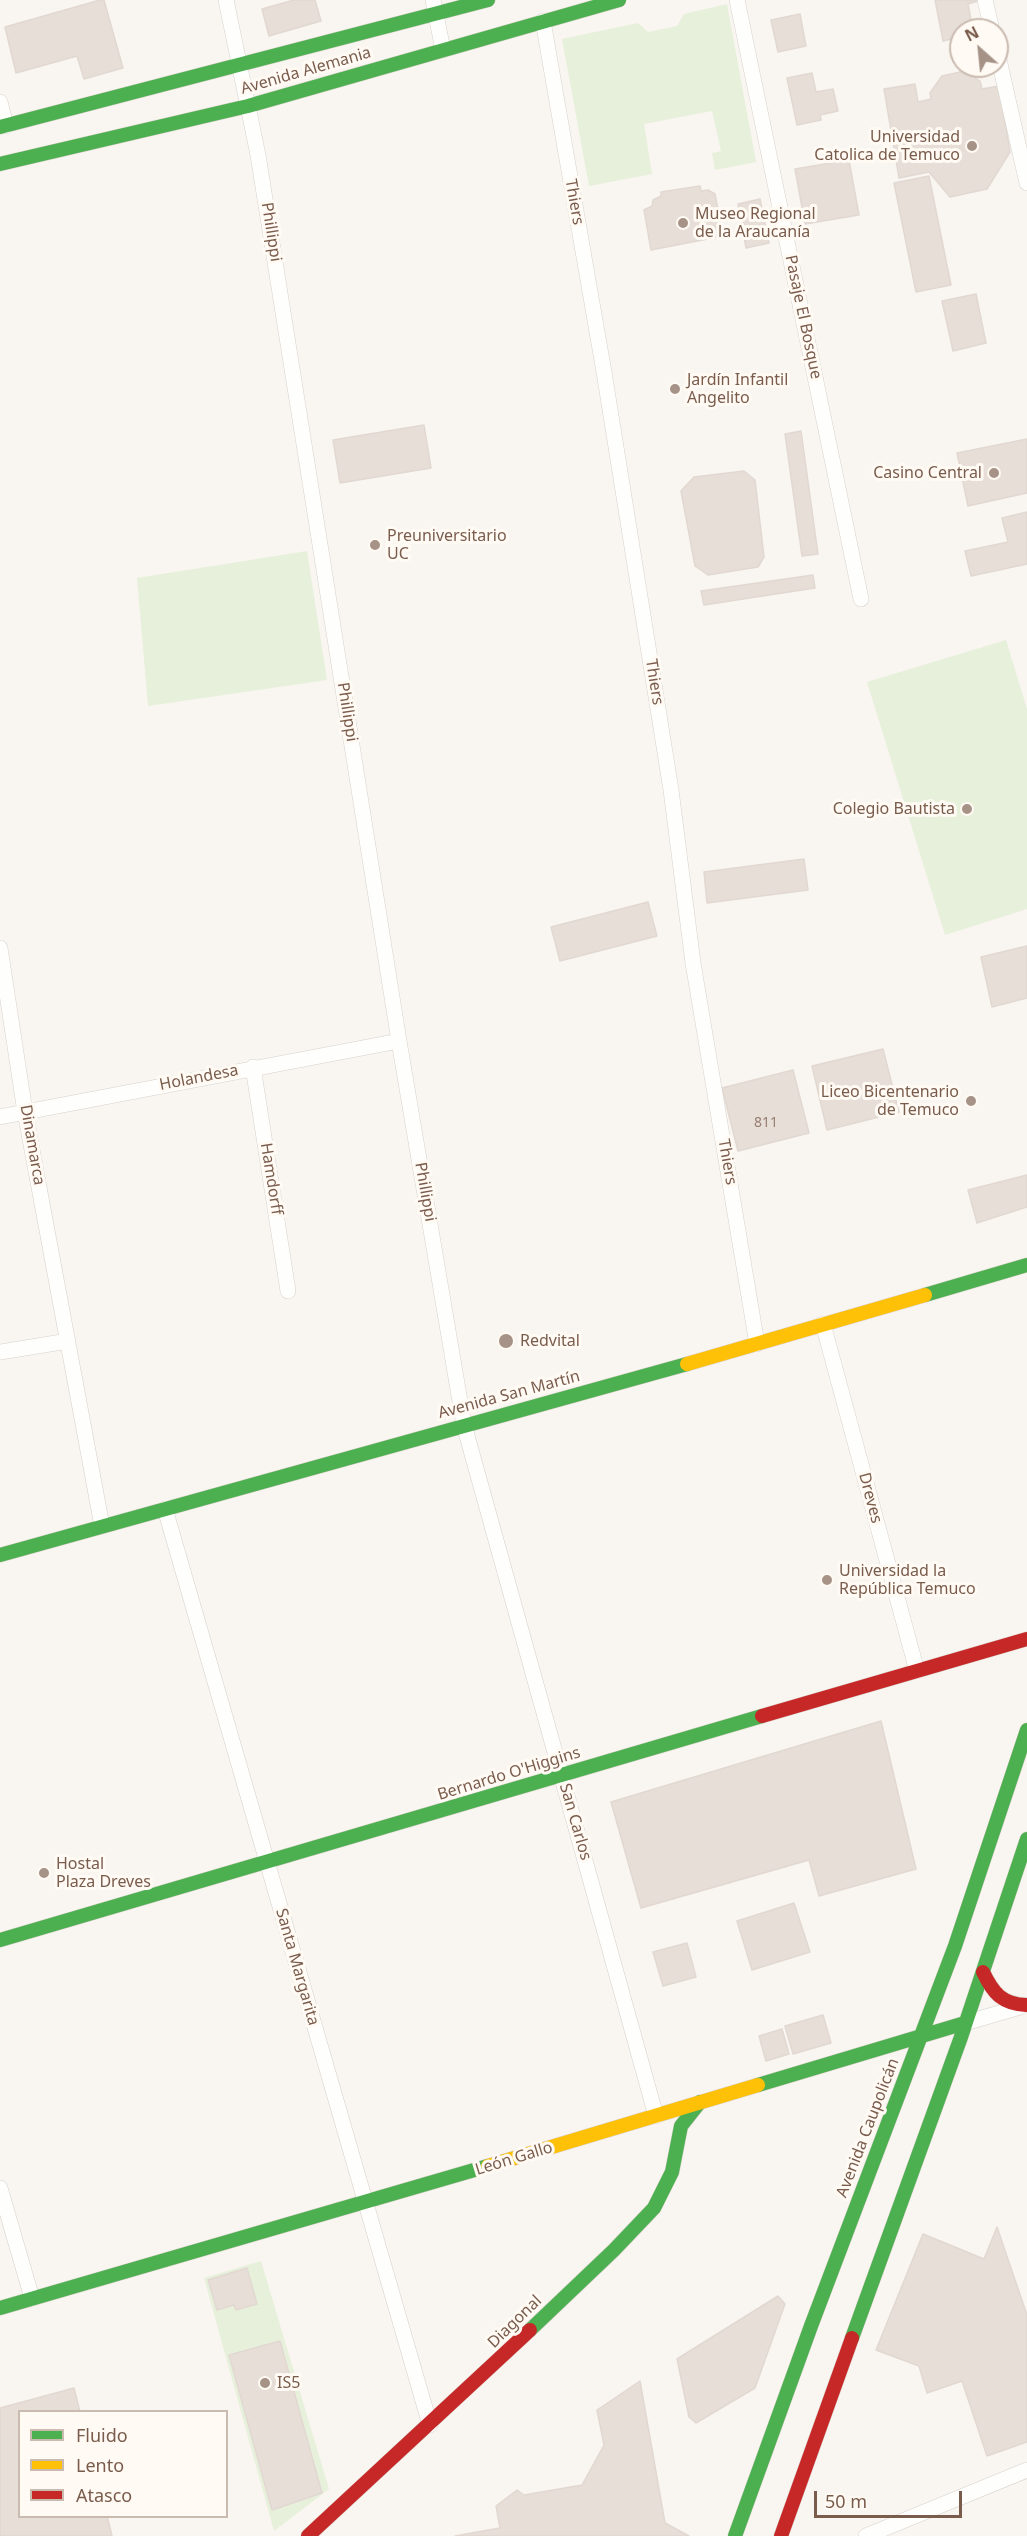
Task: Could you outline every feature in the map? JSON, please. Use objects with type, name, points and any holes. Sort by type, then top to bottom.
[{"type":"main road","name":"Avenida Alemania","points":[[3,127],[240,65],[435,7],[488,0]]},
{"type":"main road","name":"Avenida Alemania","points":[[0,164],[248,105],[443,50],[542,16],[619,0]]},
{"type":"main road","name":"Avenida San Martín","points":[[0,1556],[757,1344],[1027,1265]]},
{"type":"main road","name":"Bernardo O'Higgins","points":[[0,1940],[562,1776],[873,1682],[1027,1639]]},
{"type":"main road","name":"Avenida Caupolicán","points":[[735,2536],[811,2325],[955,1946],[1027,1730]]},
{"type":"main road","points":[[781,2536],[983,1972],[1027,1839]]},
{"type":"main road","points":[[983,1972],[990,1989],[999,1998],[1011,2005],[1027,2005]]},
{"type":"main road","name":"León Gallo","points":[[0,2308],[364,2204],[965,2023]]},
{"type":"main road","name":"Diagonal","points":[[308,2536],[430,2425],[614,2250],[654,2208],[672,2172],[681,2126],[700,2102]]},
{"type":"street","name":"Phillippi","points":[[226,0],[260,167],[399,1041],[464,1425]]},
{"type":"street","name":"Pasaje El Bosque","points":[[736,0],[861,599]]},
{"type":"street","points":[[985,0],[989,18]]},
{"type":"street","points":[[435,7],[443,50]]},
{"type":"street","name":"Thiers","points":[[542,16],[606,384],[671,790],[693,963],[757,1344]]},
{"type":"street","points":[[1003,78],[1027,183]]},
{"type":"street","points":[[0,102],[3,127]]},
{"type":"street","name":"Dinamarca","points":[[0,948],[25,1112],[102,1526]]},
{"type":"street","name":"Holandesa","points":[[0,1117],[399,1041]]},
{"type":"street","name":"Hamdorff","points":[[253,1068],[288,1292]]},
{"type":"street","name":"Dreves","points":[[823,1324],[917,1671]]},
{"type":"street","points":[[0,1352],[68,1341]]},
{"type":"street","name":"San Carlos","points":[[464,1425],[656,2116]]},
{"type":"street","name":"Santa Margarita","points":[[165,1509],[364,2204],[430,2425]]},
{"type":"street","name":"León Gallo","points":[[965,2023],[1027,2005]]},
{"type":"street","points":[[0,2188],[32,2298]]},
{"type":"street","points":[[866,2536],[1027,2470]]},
{"type":"green space","points":[[727,4],[756,162],[715,170],[712,153],[721,151],[712,111],[644,124],[652,174],[589,186],[562,39],[638,23],[648,32],[677,26],[684,14]]},
{"type":"green space","points":[[307,551],[327,680],[148,706],[137,578]]},
{"type":"green space","name":"Colegio Bautista","points":[[1006,640],[1027,709],[1027,909],[945,935],[867,682]]},
{"type":"green space","name":"IS5","points":[[261,2261],[329,2489],[274,2531],[204,2278]]},
{"type":"building","points":[[104,0],[123,68],[84,79],[77,56],[16,73],[5,27]]},
{"type":"building","points":[[294,0],[315,0],[321,21],[269,36],[262,9]]},
{"type":"building","points":[[935,0],[981,0],[968,4],[971,18],[949,18],[949,40],[943,41]]},
{"type":"building","points":[[800,14],[806,46],[778,52],[771,20]]},
{"type":"building","points":[[812,73],[816,92],[833,89],[838,111],[820,115],[821,120],[797,125],[787,78]]},
{"type":"building","points":[[949,74],[949,78],[976,78],[980,81],[982,89],[999,86],[1010,152],[987,189],[950,197],[929,172],[899,178],[884,89],[915,84],[918,102],[931,99],[930,93],[942,76]]},
{"type":"building","points":[[849,160],[859,215],[805,224],[795,169]]},
{"type":"building","points":[[929,176],[951,285],[916,292],[894,183]]},
{"type":"building","name":"Museo Regional de la Araucanía","points":[[700,186],[701,191],[708,190],[715,194],[723,236],[651,250],[644,210],[652,206],[653,200],[661,196],[661,192]]},
{"type":"building","points":[[760,199],[769,243],[746,248],[738,204]]},
{"type":"building","points":[[976,294],[986,343],[953,351],[942,301]]},
{"type":"building","points":[[424,425],[431,468],[340,483],[333,440]]},
{"type":"building","points":[[801,431],[818,554],[802,556],[785,434]]},
{"type":"building","name":"Casino Central","points":[[1027,439],[1027,493],[968,506],[957,453]]},
{"type":"building","points":[[744,471],[755,480],[764,557],[758,567],[708,575],[695,566],[681,491],[694,477]]},
{"type":"building","points":[[1027,512],[1027,564],[971,576],[965,551],[1008,542],[1002,518]]},
{"type":"building","points":[[813,575],[815,588],[704,605],[701,591]]},
{"type":"building","points":[[804,859],[808,890],[707,903],[704,872]]},
{"type":"building","points":[[648,902],[657,936],[560,961],[551,927]]},
{"type":"building","points":[[1027,946],[1027,998],[992,1007],[981,957]]},
{"type":"building","points":[[883,1049],[899,1112],[827,1130],[812,1066]]},
{"type":"building","points":[[793,1070],[809,1133],[738,1151],[722,1088]]},
{"type":"building","points":[[1027,1175],[1027,1207],[977,1223],[968,1190]]},
{"type":"building","points":[[881,1721],[916,1869],[819,1896],[809,1860],[641,1908],[611,1802]]},
{"type":"building","points":[[794,1903],[810,1952],[752,1970],[737,1921]]},
{"type":"building","points":[[687,1943],[696,1977],[663,1986],[653,1952]]},
{"type":"building","points":[[823,2015],[831,2043],[793,2054],[785,2026]]},
{"type":"building","points":[[782,2029],[789,2054],[766,2061],[759,2036]]},
{"type":"building","points":[[997,2227],[1027,2315],[1027,2442],[987,2456],[962,2381],[927,2393],[919,2366],[876,2350],[923,2234],[984,2259]]},
{"type":"building","points":[[247,2268],[257,2304],[236,2310],[234,2305],[217,2310],[208,2280]]},
{"type":"building","points":[[778,2296],[785,2304],[755,2388],[696,2423],[689,2417],[677,2359]]},
{"type":"building","points":[[280,2341],[322,2493],[272,2510],[229,2355]]},
{"type":"building","points":[[640,2381],[665,2523],[689,2536],[455,2536],[500,2528],[496,2506],[517,2490],[524,2495],[582,2485],[604,2445],[597,2410]]},
{"type":"building","points":[[74,2388],[80,2410],[18,2410],[18,2518],[108,2518],[112,2536],[0,2536],[0,2408]]},
{"type":"traffic: fast","points":[[0,127],[488,0]]},
{"type":"traffic: fast","points":[[0,164],[248,106],[619,0]]},
{"type":"traffic: fast","points":[[925,1295],[1027,1265]]},
{"type":"traffic: fast","points":[[0,1555],[687,1364]]},
{"type":"traffic: fast","points":[[0,1940],[762,1716]]},
{"type":"traffic: fast","points":[[735,2536],[811,2326],[955,1946],[1027,1730]]},
{"type":"traffic: fast","points":[[852,2338],[961,2037],[1027,1839]]},
{"type":"traffic: fast","points":[[758,2085],[965,2023]]},
{"type":"traffic: fast","points":[[530,2330],[614,2250],[654,2208],[672,2172],[681,2126],[700,2102]]},
{"type":"traffic: fast","points":[[0,2308],[488,2166]]},
{"type":"traffic: slow","points":[[687,1364],[925,1295]]},
{"type":"traffic: slow","points":[[488,2166],[758,2085]]},
{"type":"traffic: jam","points":[[762,1716],[1027,1639]]},
{"type":"traffic: jam","points":[[983,1972],[991,1986],[1004,2000],[1026,2005]]},
{"type":"traffic: jam","points":[[308,2536],[530,2330]]},
{"type":"traffic: jam","points":[[781,2536],[852,2338]]},
{"type":"place","name":"Universidad Catolica de Temuco","points":[[972,146]]},
{"type":"place","name":"Museo Regional de la Araucanía","points":[[683,223]]},
{"type":"place","name":"Jardín Infantil Angelito","points":[[675,389]]},
{"type":"place","name":"Casino Central","points":[[994,473]]},
{"type":"place","name":"Preuniversitario UC","points":[[375,545]]},
{"type":"place","name":"Colegio Bautista","points":[[967,809]]},
{"type":"place","name":"Liceo Bicentenario de Temuco","points":[[971,1101]]},
{"type":"place","name":"Redvital","points":[[506,1341]]},
{"type":"place","name":"Universidad la República Temuco","points":[[827,1580]]},
{"type":"place","name":"Hostal Plaza Dreves","points":[[44,1873]]},
{"type":"place","name":"IS5","points":[[265,2383]]}]
